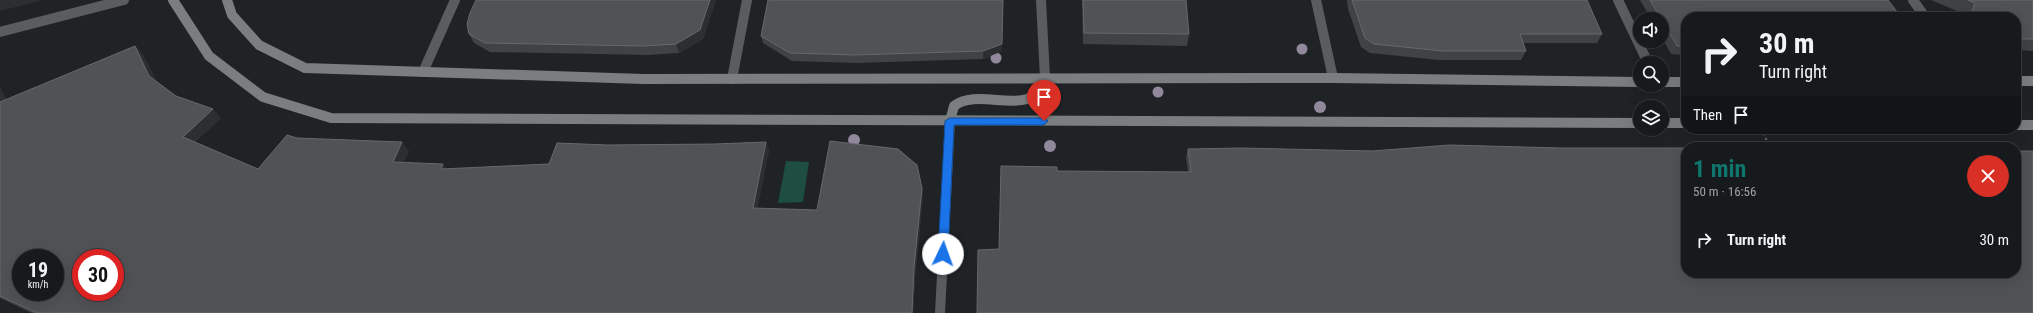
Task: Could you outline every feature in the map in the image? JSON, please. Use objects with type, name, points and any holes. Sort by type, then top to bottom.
[{"type":"main road","points":[[173,0],[209,56],[251,88],[264,97],[331,118],[1633,123]]},
{"type":"main road","points":[[226,0],[232,15],[259,45],[305,68],[643,80],[1332,78],[1633,82]]},
{"type":"main road","points":[[950,121],[952,109],[956,104],[964,100],[1014,100],[1033,98],[1042,90],[1045,78]]},
{"type":"main road","points":[[1669,82],[1681,82]]},
{"type":"main road","points":[[2021,82],[2033,82]]},
{"type":"main road","points":[[1669,123],[1681,123]]},
{"type":"main road","points":[[2021,125],[2033,125]]},
{"type":"street","points":[[0,32],[124,0]]},
{"type":"street","points":[[423,72],[455,0]]},
{"type":"street","points":[[732,79],[747,0]]},
{"type":"street","points":[[1042,0],[1045,78]]},
{"type":"street","points":[[1316,0],[1332,78]]},
{"type":"street","points":[[1618,0],[1645,56]]},
{"type":"street","points":[[1913,0],[1921,12]]},
{"type":"street","points":[[940,313],[950,121]]},
{"type":"shaded area","points":[[786,161],[809,162],[803,202],[778,203]]},
{"type":"building","points":[[476,0],[710,0],[700,30],[676,44],[644,46],[485,43],[469,34],[467,24]]},
{"type":"building","points":[[768,0],[1003,0],[1002,44],[983,51],[855,55],[790,53],[761,36]]},
{"type":"building","points":[[1083,0],[1186,0],[1189,34],[1084,33]]},
{"type":"building","points":[[1352,0],[1587,0],[1602,34],[1520,34],[1526,51],[1443,51],[1374,44],[1365,38]]},
{"type":"building","points":[[1650,0],[1888,0],[1897,12],[1681,12],[1681,46],[1677,46],[1669,32],[1669,12],[1657,12]]},
{"type":"building","points":[[1968,0],[2033,0],[2033,39],[2021,39],[2021,12],[1972,12],[1975,3]]},
{"type":"building","points":[[135,46],[149,76],[176,96],[213,109],[183,137],[258,169],[287,135],[297,138],[402,142],[393,162],[443,164],[441,169],[549,164],[557,143],[608,145],[766,142],[753,208],[817,210],[830,141],[898,149],[917,165],[922,188],[914,268],[912,313],[37,313],[0,296],[0,102]]},
{"type":"building","points":[[1450,145],[1560,148],[1681,148],[1681,278],[2021,278],[2021,151],[2033,151],[2033,313],[977,313],[978,250],[999,249],[1001,166],[1057,167],[1057,171],[1191,172],[1188,149],[1241,148],[1372,151]]},
{"type":"route","points":[[943,254],[950,121],[1044,121]]}]
